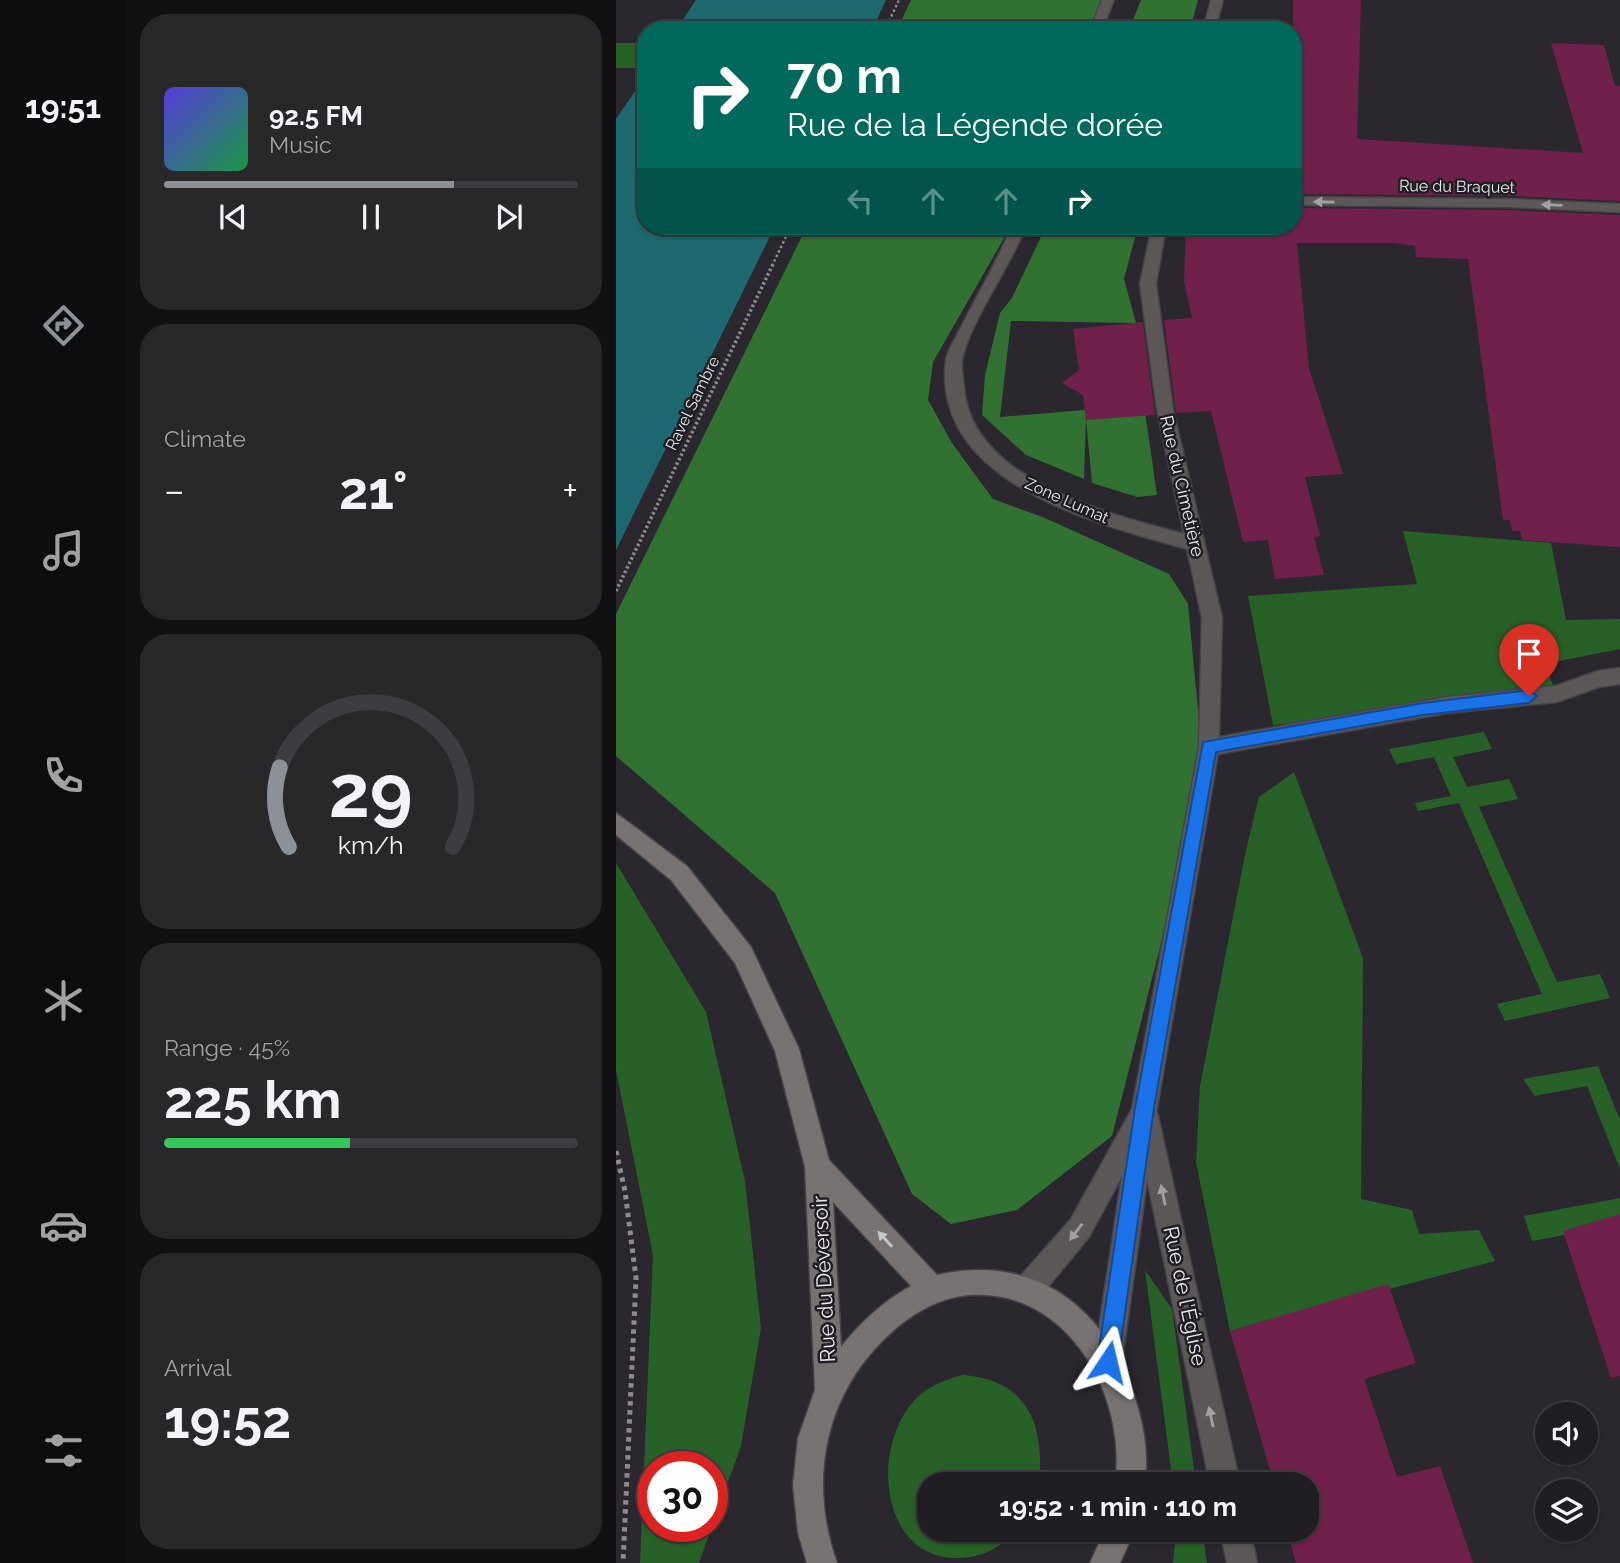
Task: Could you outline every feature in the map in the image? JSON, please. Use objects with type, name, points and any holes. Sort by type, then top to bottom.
[{"type":"main road","name":"Rue du Déversoir","points":[[616,822],[679,873],[743,955],[787,1049],[818,1167],[829,1390]]},
{"type":"main road","name":"Rue du Déversoir","points":[[818,1167],[932,1289]]},
{"type":"main road","points":[[822,1563],[815,1545],[807,1493],[812,1439],[829,1390],[860,1341],[895,1308],[932,1289],[963,1282],[983,1282],[1028,1289],[1069,1313],[1108,1362],[1126,1412],[1129,1472]]},
{"type":"main road","points":[[1105,1563],[1115,1542]]},
{"type":"street","points":[[1100,21],[1108,0]]},
{"type":"street","points":[[1211,21],[1217,0]]},
{"type":"street","name":"Rue du Braquet","points":[[1302,201],[1510,203],[1620,208]]},
{"type":"street","name":"Zone Lumat","points":[[1015,235],[954,359],[957,412],[982,450],[1029,486],[1095,517],[1195,544]]},
{"type":"street","name":"Rue du Cimetière","points":[[1157,235],[1148,284],[1165,410],[1212,618],[1209,747]]},
{"type":"street","points":[[1209,747],[1447,705],[1557,694],[1598,679],[1620,676]]},
{"type":"street","name":"Rue de l'Église","points":[[1108,1362],[1145,1108],[1209,747]]},
{"type":"street","name":"Rue de l'Église","points":[[1028,1289],[1080,1228],[1145,1108]]},
{"type":"street","name":"Rue de l'Église","points":[[1145,1108],[1222,1472]]},
{"type":"street","points":[[1238,1542],[1242,1563]]},
{"type":"path","points":[[889,21],[899,0]]},
{"type":"path","name":"Ravel Sambre","points":[[616,591],[787,235]]},
{"type":"path","points":[[616,1151],[625,1191],[636,1278],[623,1563]]},
{"type":"green space","points":[[911,0],[1105,0],[1097,21],[901,21]]},
{"type":"green space","points":[[1141,0],[1198,0],[1192,21],[1133,21]]},
{"type":"green space","points":[[616,43],[637,43],[637,68],[616,68]]},
{"type":"green space","points":[[803,235],[1006,235],[933,362],[928,400],[952,443],[993,499],[1045,518],[1169,574],[1188,604],[1204,774],[1112,1136],[1017,1210],[951,1224],[912,1194],[775,893],[616,756],[616,614]]},
{"type":"green space","points":[[1042,235],[1136,235],[1124,279],[1136,323],[1011,321],[1000,417],[1144,405],[1157,495],[1137,497],[1092,483],[1086,419],[1084,479],[1026,455],[982,415],[985,375],[1000,313],[1012,298]]},
{"type":"green space","points":[[1403,531],[1551,543],[1566,620],[1620,619],[1620,649],[1544,664],[1557,694],[1273,725],[1248,596],[1417,584]]},
{"type":"green space","points":[[1484,732],[1492,749],[1453,757],[1467,787],[1509,779],[1518,799],[1479,807],[1557,982],[1600,974],[1610,998],[1505,1021],[1497,1004],[1542,994],[1459,803],[1418,811],[1415,803],[1451,796],[1434,757],[1396,764],[1389,749]]},
{"type":"green space","points":[[1294,772],[1363,958],[1361,1199],[1412,1210],[1419,1234],[1479,1230],[1495,1261],[1230,1331],[1196,1162],[1200,1086],[1246,850],[1259,797]]},
{"type":"green space","points":[[616,863],[706,1012],[745,1181],[761,1328],[741,1446],[728,1482],[728,1451],[645,1451],[653,1255],[616,1070]]},
{"type":"green space","points":[[1598,1066],[1620,1120],[1620,1169],[1587,1086],[1535,1096],[1523,1079]]},
{"type":"green space","points":[[1620,1198],[1620,1225],[1532,1241],[1524,1216]]},
{"type":"green space","points":[[1145,1270],[1172,1309],[1194,1472],[1171,1472]]},
{"type":"green space","points":[[963,1375],[1003,1386],[1017,1396],[1028,1409],[1039,1443],[1040,1472],[917,1472],[917,1542],[1003,1542],[977,1556],[961,1558],[933,1554],[912,1541],[898,1520],[890,1495],[888,1467],[893,1440],[904,1415],[920,1395],[940,1382]]},
{"type":"green space","points":[[641,1542],[707,1542],[699,1563],[640,1563]]},
{"type":"green space","points":[[1175,1542],[1204,1542],[1207,1563],[1173,1563]]},
{"type":"water","points":[[696,0],[886,0],[876,21],[682,21]]},
{"type":"water","points":[[637,88],[637,235],[771,235],[616,550],[616,119]]},
{"type":"building","points":[[1293,0],[1361,0],[1357,139],[1583,153],[1551,43],[1604,45],[1615,86],[1620,86],[1620,201],[1510,196],[1302,194],[1302,21],[1293,21]]},
{"type":"building","points":[[1302,208],[1510,210],[1620,215],[1620,547],[1522,540],[1520,531],[1512,531],[1510,520],[1503,520],[1468,259],[1416,257],[1415,246],[1395,243],[1297,243],[1309,368],[1343,474],[1305,477],[1320,536],[1314,537],[1324,575],[1275,579],[1268,540],[1243,542],[1211,411],[1176,413],[1164,320],[1192,318],[1184,281],[1186,235],[1302,235]]},
{"type":"building","points":[[1143,322],[1155,415],[1086,420],[1083,395],[1062,383],[1079,370],[1073,329]]},
{"type":"building","points":[[1620,1214],[1620,1376],[1611,1378],[1563,1231]]},
{"type":"building","points":[[1388,1284],[1416,1363],[1364,1379],[1397,1477],[1440,1466],[1473,1563],[1296,1563],[1290,1542],[1319,1542],[1319,1472],[1271,1472],[1230,1331]]},
{"type":"route","points":[[1108,1362],[1145,1108],[1209,747],[1352,720],[1529,696]]}]
